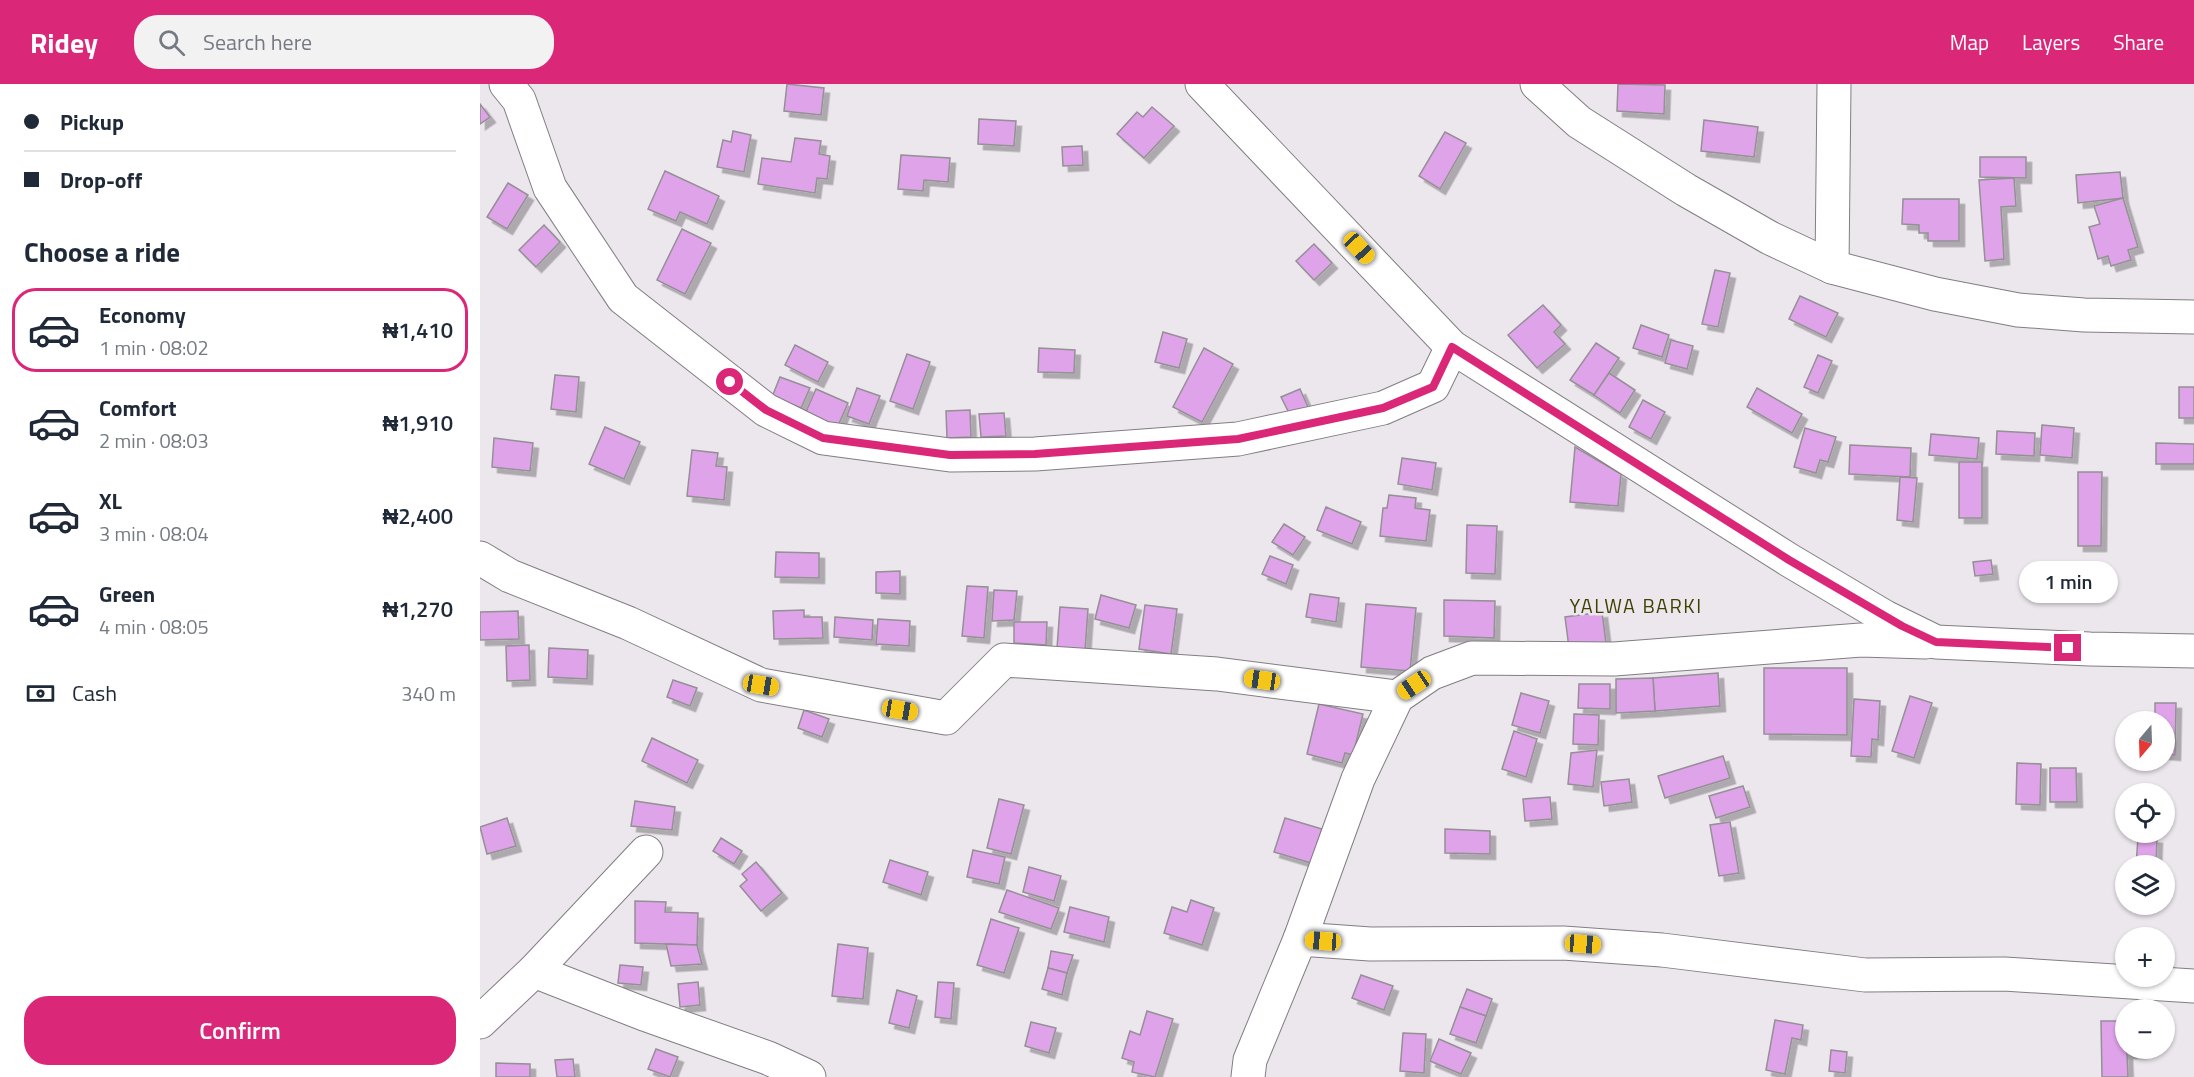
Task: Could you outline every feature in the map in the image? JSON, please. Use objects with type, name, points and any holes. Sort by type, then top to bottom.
[{"type":"street","points":[[507,84],[519,100],[550,188],[623,298],[766,410],[823,438],[950,455],[1035,454],[1238,439],[1383,408],[1433,387],[1452,347]]},
{"type":"street","points":[[1203,84],[1452,347],[1789,560],[1885,617],[1936,642]]},
{"type":"street","points":[[1538,84],[1579,122],[1686,190],[1770,238],[1832,267],[1935,294],[2018,310],[2084,315],[2194,317]]},
{"type":"street","points":[[1832,267],[1834,84]]},
{"type":"street","points":[[480,558],[495,577],[628,622],[761,685],[946,718],[1004,660],[1217,674],[1397,697]]},
{"type":"street","points":[[1248,1077],[1250,1060],[1300,939],[1358,779],[1397,697],[1432,673],[1472,658],[1614,659],[1861,640],[2090,650],[2194,651]]},
{"type":"street","points":[[480,1022],[534,971],[646,852]]},
{"type":"street","points":[[1300,939],[1370,944],[1563,943],[1662,950],[1865,975],[2004,974],[2194,986]]},
{"type":"street","points":[[534,971],[793,1074]]},
{"type":"building","points":[[787,84],[824,88],[821,115],[784,111]]},
{"type":"building","points":[[1618,84],[1665,85],[1664,114],[1617,111]]},
{"type":"building","points":[[480,104],[490,117],[480,124]]},
{"type":"building","points":[[1152,107],[1174,126],[1144,158],[1117,134],[1137,112],[1143,117]]},
{"type":"building","points":[[979,119],[1016,121],[1014,146],[978,144]]},
{"type":"building","points":[[1704,120],[1758,127],[1754,157],[1701,151]]},
{"type":"building","points":[[733,131],[751,135],[744,172],[717,167],[723,140],[731,142]]},
{"type":"building","points":[[1445,132],[1466,143],[1440,189],[1419,176]]},
{"type":"building","points":[[795,138],[821,141],[819,154],[830,156],[827,179],[817,178],[815,193],[758,184],[762,158],[791,162]]},
{"type":"building","points":[[1082,146],[1083,165],[1063,166],[1062,147]]},
{"type":"building","points":[[901,155],[950,158],[948,182],[924,180],[923,191],[898,189]]},
{"type":"building","points":[[1980,157],[2026,157],[2026,178],[1980,177]]},
{"type":"building","points":[[665,171],[719,196],[707,224],[680,212],[676,221],[648,209]]},
{"type":"building","points":[[2120,172],[2123,198],[2078,203],[2076,175]]},
{"type":"building","points":[[2014,178],[2016,206],[2001,207],[2004,259],[1985,261],[1979,180]]},
{"type":"building","points":[[508,183],[528,195],[507,229],[487,217]]},
{"type":"building","points":[[2123,198],[2138,247],[2128,250],[2131,260],[2111,266],[2108,256],[2098,259],[2089,227],[2100,224],[2094,206]]},
{"type":"building","points":[[1903,199],[1959,199],[1959,241],[1928,241],[1928,233],[1919,233],[1919,225],[1902,224]]},
{"type":"building","points":[[544,225],[560,242],[536,267],[519,250]]},
{"type":"building","points":[[682,229],[711,243],[685,294],[657,280]]},
{"type":"building","points":[[1314,244],[1332,263],[1314,280],[1296,261]]},
{"type":"building","points":[[1715,270],[1730,273],[1718,327],[1702,324]]},
{"type":"building","points":[[1800,296],[1838,313],[1826,337],[1789,319]]},
{"type":"building","points":[[1543,305],[1561,325],[1554,332],[1565,344],[1537,368],[1508,335]]},
{"type":"building","points":[[1641,325],[1669,335],[1662,357],[1633,348]]},
{"type":"building","points":[[1163,332],[1187,339],[1179,368],[1155,362]]},
{"type":"building","points":[[1671,340],[1693,346],[1687,369],[1665,363]]},
{"type":"building","points":[[1596,343],[1619,358],[1594,395],[1570,380]]},
{"type":"building","points":[[795,345],[828,362],[818,382],[785,365]]},
{"type":"building","points":[[1039,348],[1075,350],[1074,373],[1038,372]]},
{"type":"building","points":[[1204,348],[1233,364],[1202,422],[1173,407]]},
{"type":"building","points":[[907,354],[930,362],[913,409],[890,401]]},
{"type":"building","points":[[1818,355],[1832,361],[1818,393],[1804,387]]},
{"type":"building","points":[[1609,373],[1635,390],[1620,413],[1594,395]]},
{"type":"building","points":[[555,375],[579,377],[576,412],[551,409]]},
{"type":"building","points":[[780,377],[810,388],[801,408],[772,397]]},
{"type":"building","points":[[2179,387],[2194,387],[2194,418],[2179,418]]},
{"type":"building","points":[[857,388],[880,396],[869,424],[847,416]]},
{"type":"building","points":[[1757,388],[1802,414],[1792,433],[1747,407]]},
{"type":"building","points":[[816,389],[848,403],[837,428],[805,414]]},
{"type":"building","points":[[1300,389],[1308,407],[1290,415],[1281,397]]},
{"type":"building","points":[[1643,400],[1665,412],[1651,439],[1629,427]]},
{"type":"building","points":[[970,410],[971,437],[947,438],[946,411]]},
{"type":"building","points":[[1004,413],[1006,436],[981,437],[979,414]]},
{"type":"building","points":[[2042,425],[2074,428],[2072,458],[2040,455]]},
{"type":"building","points":[[605,427],[640,442],[624,479],[589,464]]},
{"type":"building","points":[[1805,428],[1836,437],[1828,462],[1820,460],[1816,473],[1794,467]]},
{"type":"building","points":[[1997,431],[2035,433],[2034,456],[1996,454]]},
{"type":"building","points":[[1931,434],[1979,438],[1977,459],[1929,455]]},
{"type":"building","points":[[494,438],[533,443],[530,471],[492,467]]},
{"type":"building","points":[[2156,443],[2194,444],[2194,464],[2156,464]]},
{"type":"building","points":[[1850,445],[1911,448],[1910,477],[1849,474]]},
{"type":"building","points":[[1575,447],[1621,474],[1618,506],[1570,502]]},
{"type":"building","points":[[692,450],[718,453],[716,466],[727,467],[724,500],[687,496]]},
{"type":"building","points":[[1402,458],[1436,463],[1432,490],[1398,484]]},
{"type":"building","points":[[1959,462],[1982,462],[1982,518],[1959,518]]},
{"type":"building","points":[[2078,472],[2102,472],[2101,546],[2078,546]]},
{"type":"building","points":[[1900,477],[1917,478],[1913,522],[1897,520]]},
{"type":"building","points":[[1389,495],[1416,498],[1415,508],[1430,510],[1426,541],[1380,536],[1383,508],[1387,508]]},
{"type":"building","points":[[1326,507],[1361,522],[1352,544],[1317,530]]},
{"type":"building","points":[[1284,524],[1305,537],[1293,555],[1272,542]]},
{"type":"building","points":[[1467,525],[1497,526],[1495,574],[1466,573]]},
{"type":"building","points":[[776,552],[819,553],[819,578],[775,577]]},
{"type":"building","points":[[1270,556],[1293,565],[1286,584],[1262,574]]},
{"type":"building","points":[[1991,560],[1993,574],[1975,576],[1973,562]]},
{"type":"building","points":[[900,571],[900,594],[876,593],[876,572]]},
{"type":"building","points":[[967,586],[988,587],[984,638],[962,636]]},
{"type":"building","points":[[994,590],[1017,591],[1014,620],[992,621]]},
{"type":"building","points":[[1310,594],[1339,598],[1336,622],[1306,617]]},
{"type":"building","points":[[1101,595],[1136,605],[1129,628],[1095,619]]},
{"type":"building","points":[[1444,600],[1495,601],[1494,638],[1444,636]]},
{"type":"building","points":[[1366,604],[1416,608],[1410,671],[1361,667]]},
{"type":"building","points":[[1145,605],[1177,609],[1171,654],[1139,649]]},
{"type":"building","points":[[1060,607],[1088,609],[1085,651],[1057,648]]},
{"type":"building","points":[[804,610],[804,617],[822,617],[823,638],[774,639],[773,611]]},
{"type":"building","points":[[518,611],[519,639],[480,640],[480,612]]},
{"type":"building","points":[[1602,612],[1606,643],[1569,648],[1565,617]]},
{"type":"building","points":[[835,617],[873,620],[872,640],[834,637]]},
{"type":"building","points":[[878,619],[910,621],[909,646],[876,644]]},
{"type":"building","points":[[1014,622],[1047,622],[1046,645],[1014,643]]},
{"type":"building","points":[[529,645],[530,680],[507,681],[506,646]]},
{"type":"building","points":[[549,648],[588,650],[587,679],[548,677]]},
{"type":"building","points":[[1764,668],[1847,668],[1847,735],[1764,734]]},
{"type":"building","points":[[1718,673],[1720,706],[1655,711],[1653,678]]},
{"type":"building","points":[[1653,678],[1655,711],[1616,713],[1616,679]]},
{"type":"building","points":[[673,680],[697,688],[690,706],[667,697]]},
{"type":"building","points":[[1579,684],[1610,684],[1610,709],[1578,708]]},
{"type":"building","points":[[1521,693],[1549,701],[1540,733],[1512,725]]},
{"type":"building","points":[[1910,696],[1932,703],[1914,758],[1892,751]]},
{"type":"building","points":[[1854,699],[1880,701],[1878,740],[1872,739],[1871,757],[1851,756]]},
{"type":"building","points":[[2155,703],[2176,703],[2175,755],[2175,711],[2155,711]]},
{"type":"building","points":[[1319,704],[1363,714],[1353,755],[1345,753],[1342,763],[1307,754]]},
{"type":"building","points":[[804,710],[829,719],[822,737],[798,728]]},
{"type":"building","points":[[1574,714],[1599,715],[1598,745],[1573,744]]},
{"type":"building","points":[[1514,731],[1537,739],[1526,777],[1502,769]]},
{"type":"building","points":[[652,738],[698,760],[687,783],[642,761]]},
{"type":"building","points":[[1597,750],[1593,787],[1568,784],[1571,753]]},
{"type":"building","points":[[1723,756],[1730,778],[1665,798],[1658,776]]},
{"type":"building","points":[[2017,763],[2041,764],[2040,805],[2016,804]]},
{"type":"building","points":[[2050,768],[2076,768],[2077,802],[2050,802]]},
{"type":"building","points":[[1629,779],[1632,802],[1604,806],[1601,782]]},
{"type":"building","points":[[1743,786],[1750,807],[1716,818],[1709,796]]},
{"type":"building","points":[[1550,797],[1552,819],[1525,821],[1523,799]]},
{"type":"building","points":[[999,799],[1024,805],[1011,854],[987,848]]},
{"type":"building","points":[[635,801],[675,807],[672,830],[631,826]]},
{"type":"building","points":[[507,818],[516,846],[487,854],[480,827]]},
{"type":"building","points":[[1285,818],[1322,829],[1311,863],[1274,852]]},
{"type":"building","points":[[1730,822],[1739,873],[1719,876],[1710,825]]},
{"type":"building","points":[[1445,829],[1490,831],[1490,854],[1445,853]]},
{"type":"building","points":[[721,838],[742,851],[734,864],[713,851]]},
{"type":"building","points":[[2138,843],[2157,843],[2156,855],[2137,855]]},
{"type":"building","points":[[973,850],[1005,857],[999,884],[967,877]]},
{"type":"building","points":[[890,860],[928,872],[921,895],[883,882]]},
{"type":"building","points":[[756,862],[782,893],[761,911],[740,886],[747,880],[742,874]]},
{"type":"building","points":[[1029,867],[1061,876],[1054,901],[1023,892]]},
{"type":"building","points":[[1007,890],[1059,908],[1051,929],[999,912]]},
{"type":"building","points":[[1191,900],[1214,908],[1202,945],[1164,933],[1172,907],[1187,912]]},
{"type":"building","points":[[635,901],[666,902],[665,912],[698,913],[697,945],[635,943]]},
{"type":"building","points":[[1070,907],[1109,917],[1104,942],[1064,932]]},
{"type":"building","points":[[991,919],[1019,928],[1004,973],[977,965]]},
{"type":"building","points":[[666,944],[697,945],[702,964],[671,966]]},
{"type":"building","points":[[838,944],[868,948],[863,999],[832,996]]},
{"type":"building","points":[[1051,951],[1073,955],[1067,973],[1048,968]]},
{"type":"building","points":[[620,965],[643,967],[641,985],[618,983]]},
{"type":"building","points":[[1048,968],[1067,973],[1062,995],[1042,989]]},
{"type":"building","points":[[1361,975],[1393,986],[1384,1010],[1352,998]]},
{"type":"building","points":[[698,982],[700,1005],[680,1007],[678,984]]},
{"type":"building","points":[[938,982],[954,983],[951,1019],[935,1017]]},
{"type":"building","points":[[1467,989],[1492,999],[1486,1016],[1460,1007]]},
{"type":"building","points":[[897,990],[917,996],[909,1028],[889,1023]]},
{"type":"building","points":[[1460,1007],[1486,1016],[1476,1043],[1450,1034]]},
{"type":"building","points":[[1147,1011],[1173,1019],[1155,1077],[1132,1072],[1134,1062],[1122,1058],[1130,1031],[1140,1035]]},
{"type":"building","points":[[1775,1020],[1803,1025],[1801,1040],[1792,1038],[1785,1074],[1766,1070]]},
{"type":"building","points":[[2101,1021],[2115,1021],[2115,1059],[2127,1059],[2128,1077],[2102,1077]]},
{"type":"building","points":[[1031,1022],[1056,1028],[1049,1053],[1025,1046]]},
{"type":"building","points":[[1403,1033],[1426,1034],[1424,1073],[1400,1071]]},
{"type":"building","points":[[1439,1039],[1471,1053],[1461,1074],[1430,1061]]},
{"type":"building","points":[[656,1049],[678,1057],[670,1077],[648,1069]]},
{"type":"building","points":[[1831,1050],[1847,1052],[1845,1073],[1829,1071]]},
{"type":"building","points":[[573,1059],[575,1077],[557,1077],[555,1060]]},
{"type":"building","points":[[496,1063],[530,1064],[530,1077],[496,1077]]},
{"type":"district","name":"YALWA BARKI","points":[[1636,605]]},
{"type":"route","points":[[730,382],[766,410],[823,438],[950,455],[1035,454],[1238,439],[1383,408],[1433,387],[1452,347],[1789,560],[1902,626],[1936,642],[2068,648]]}]
